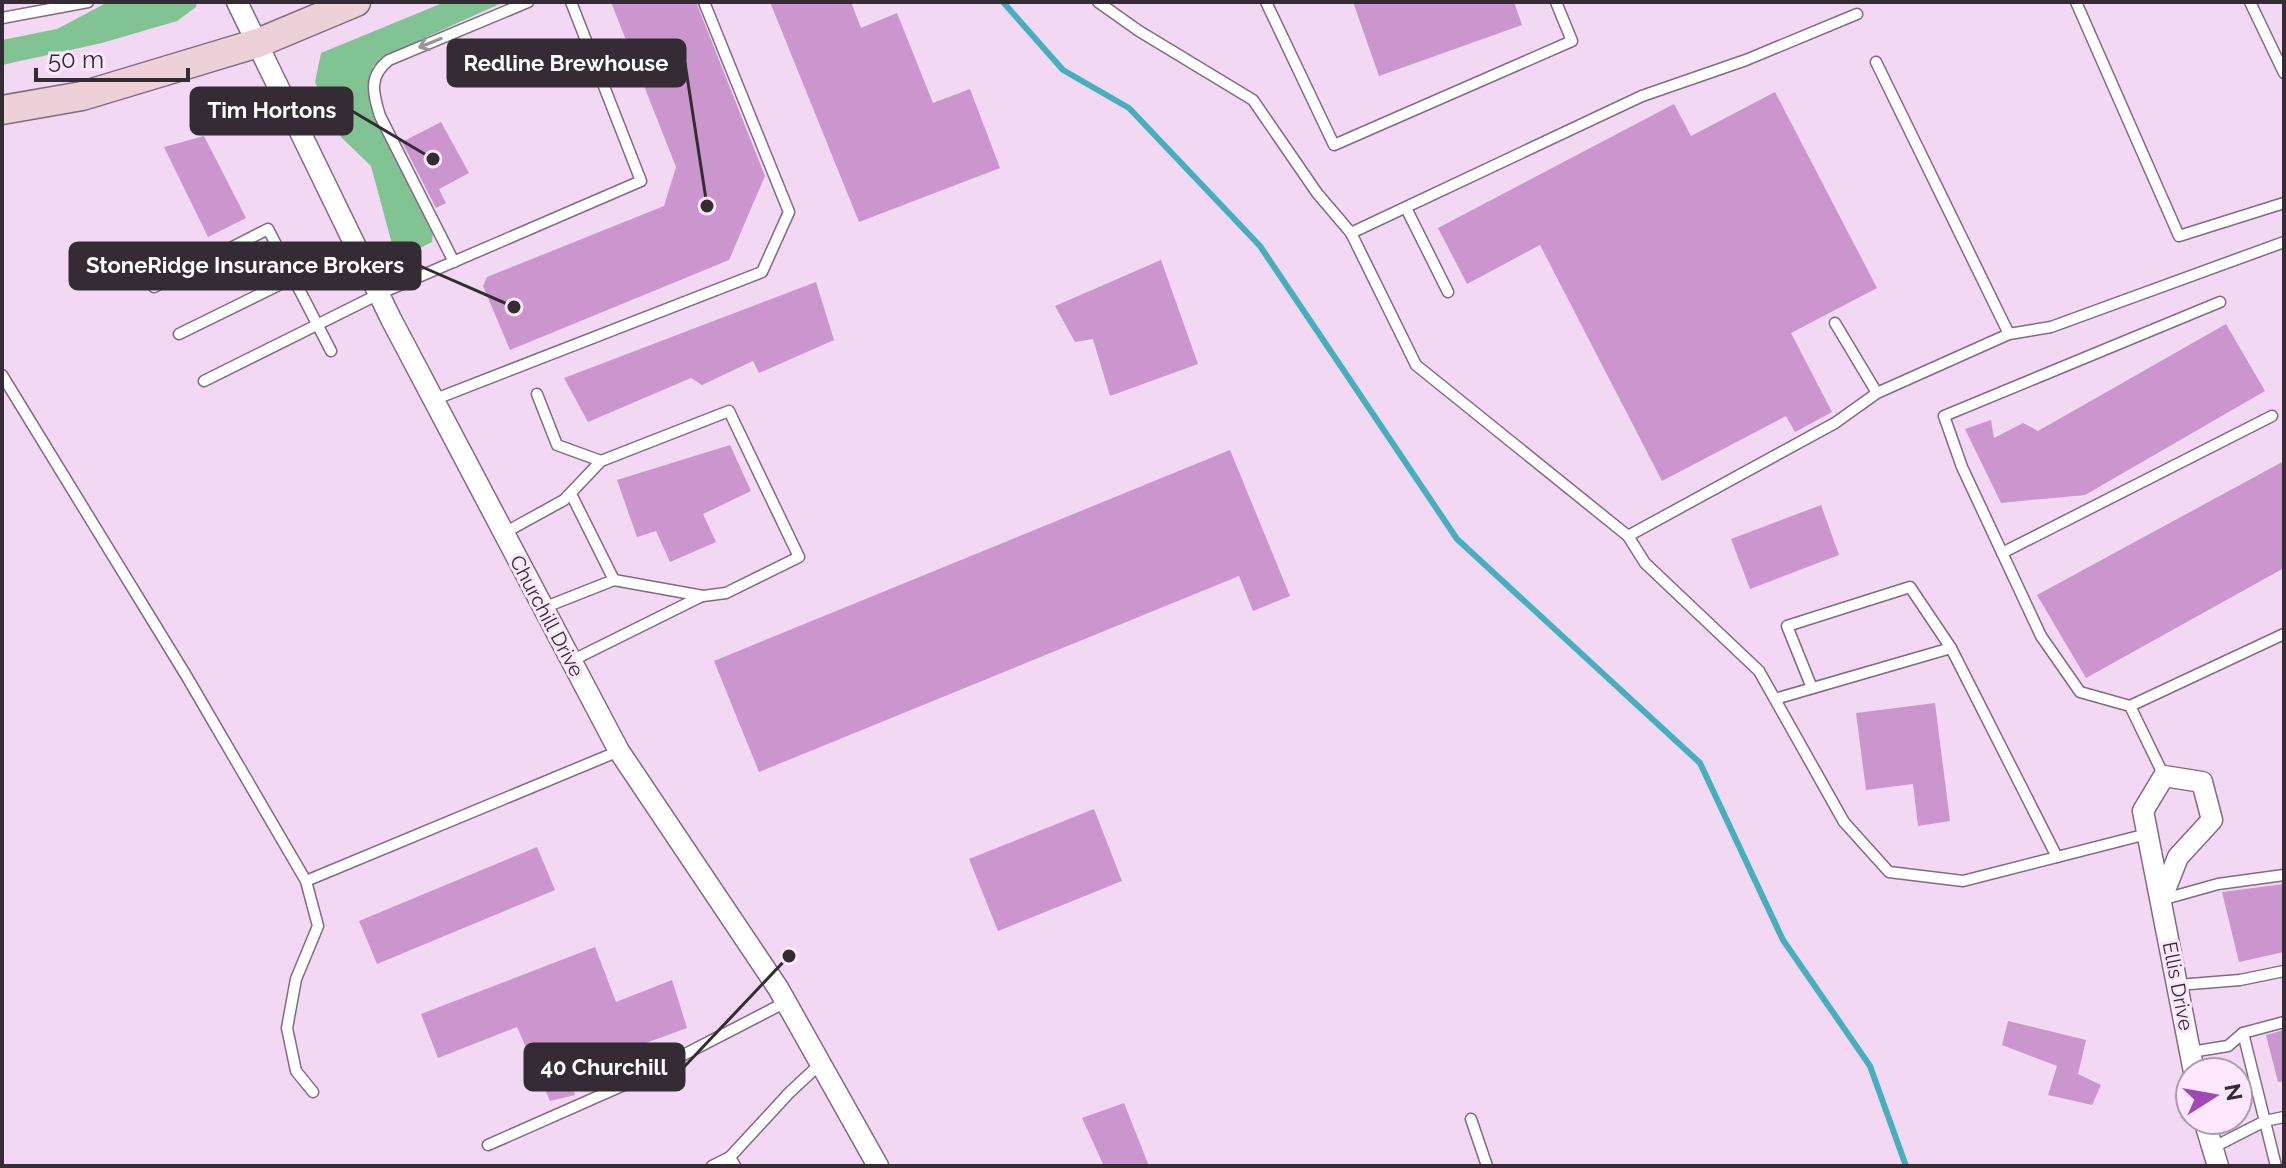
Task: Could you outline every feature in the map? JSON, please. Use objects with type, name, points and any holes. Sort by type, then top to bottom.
[{"type":"street","name":"Churchill Drive","points":[[237,2],[433,400],[619,751],[786,1002],[878,1166]]},
{"type":"street","points":[[2,110],[82,96],[258,43],[356,2]]},
{"type":"street","points":[[2161,900],[2178,857],[2212,820],[2202,782],[2164,776]]},
{"type":"street","name":"Ellis Drive","points":[[2164,776],[2143,811],[2191,1056]]},
{"type":"street","points":[[2209,1136],[2215,1157]]},
{"type":"lane","points":[[2,18],[88,2]]},
{"type":"lane","points":[[454,262],[380,116],[373,93],[374,77],[379,67],[389,60],[528,2]]},
{"type":"lane","points":[[204,381],[379,294],[641,181],[571,2]]},
{"type":"lane","points":[[433,400],[762,272],[789,212],[704,2]]},
{"type":"lane","points":[[1098,2],[1139,31],[1253,100],[1317,193],[1351,233],[1416,365],[1628,536],[1645,563],[1759,671],[1844,822],[1889,872],[1963,881],[2147,834]]},
{"type":"lane","points":[[1266,2],[1334,145],[1572,41],[1556,2]]},
{"type":"lane","points":[[2076,2],[2179,236],[2284,203]]},
{"type":"lane","points":[[2250,2],[2284,73]]},
{"type":"lane","points":[[1351,233],[1642,96],[1746,60],[1857,14]]},
{"type":"lane","points":[[1876,62],[2009,334]]},
{"type":"lane","points":[[1406,208],[1448,292]]},
{"type":"lane","points":[[154,287],[268,229],[331,351]]},
{"type":"lane","points":[[1628,536],[1835,423],[1877,393],[2009,334],[2051,327],[2284,242]]},
{"type":"lane","points":[[179,334],[293,278]]},
{"type":"lane","points":[[2220,302],[1944,416],[1962,467],[2041,636],[2080,692],[2130,706],[2284,634]]},
{"type":"lane","points":[[1835,323],[1877,393]]},
{"type":"lane","points":[[2,375],[187,677],[306,881],[318,926],[296,979],[287,1028],[296,1071],[313,1092]]},
{"type":"lane","points":[[537,394],[557,445],[601,461]]},
{"type":"lane","points":[[504,533],[564,500],[601,461],[729,411],[799,557],[726,593],[703,596],[614,580],[543,608]]},
{"type":"lane","points":[[2002,553],[2272,416]]},
{"type":"lane","points":[[571,494],[614,580]]},
{"type":"lane","points":[[1812,688],[1787,626],[1910,587],[1951,648],[2057,857]]},
{"type":"lane","points":[[571,661],[703,596]]},
{"type":"lane","points":[[1775,699],[1951,648]]},
{"type":"lane","points":[[2130,706],[2164,776]]},
{"type":"lane","points":[[306,881],[619,751]]},
{"type":"lane","points":[[2161,900],[2218,884],[2284,875]]},
{"type":"lane","points":[[2178,985],[2240,980],[2284,971]]},
{"type":"lane","points":[[488,1145],[633,1081],[786,1002]]},
{"type":"lane","points":[[2206,1056],[2228,1046],[2243,1033],[2284,1022]]},
{"type":"lane","points":[[2243,1033],[2276,1166]]},
{"type":"lane","points":[[712,1166],[732,1162],[789,1093],[820,1064]]},
{"type":"lane","points":[[2215,1157],[2265,1121],[2284,1117]]},
{"type":"lane","points":[[1471,1119],[1487,1166]]},
{"type":"green space","points":[[108,2],[197,2],[196,7],[177,21],[102,43],[2,65],[2,40],[57,29]]},
{"type":"green space","points":[[445,2],[504,2],[422,39],[373,66],[370,100],[393,154],[434,222],[432,242],[414,251],[392,244],[371,166],[341,137],[315,82],[321,53]]},
{"type":"building","points":[[611,2],[696,2],[765,176],[729,260],[510,350],[483,286],[487,277],[664,206],[676,167]]},
{"type":"building","points":[[770,2],[851,2],[861,28],[897,13],[933,103],[970,89],[1000,168],[859,222]]},
{"type":"building","points":[[1353,2],[1514,2],[1522,25],[1379,76]]},
{"type":"building","points":[[1775,92],[1877,288],[1791,333],[1832,412],[1795,432],[1786,416],[1662,481],[1540,245],[1467,284],[1438,228],[1674,104],[1691,136]]},
{"type":"building","points":[[441,122],[469,173],[439,189],[446,203],[436,208],[402,142]]},
{"type":"building","points":[[204,136],[246,218],[208,237],[164,147]]},
{"type":"building","points":[[1161,260],[1198,364],[1110,396],[1093,339],[1075,342],[1055,306]]},
{"type":"building","points":[[816,282],[834,340],[759,373],[753,361],[702,385],[691,378],[588,422],[564,378]]},
{"type":"building","points":[[2226,324],[2265,391],[2085,495],[2001,503],[1965,429],[1991,420],[1994,438],[2023,423],[2038,431]]},
{"type":"building","points":[[730,445],[751,491],[703,514],[716,542],[670,562],[656,531],[637,537],[617,480]]},
{"type":"building","points":[[1230,450],[1290,596],[1253,611],[1239,576],[759,772],[714,661]]},
{"type":"building","points":[[2284,461],[2284,568],[2086,678],[2037,595]]},
{"type":"building","points":[[1821,505],[1839,555],[1750,589],[1731,539]]},
{"type":"building","points":[[1935,703],[1950,821],[1918,826],[1913,784],[1866,790],[1856,713]]},
{"type":"building","points":[[1094,809],[1122,881],[998,931],[969,859]]},
{"type":"building","points":[[537,847],[555,890],[377,964],[359,921]]},
{"type":"building","points":[[2284,884],[2284,952],[2239,962],[2222,892]]},
{"type":"building","points":[[595,947],[616,1002],[672,980],[687,1028],[569,1071],[575,1095],[550,1101],[517,1027],[438,1058],[421,1014]]},
{"type":"building","points":[[2008,1021],[2086,1040],[2078,1074],[2101,1085],[2092,1105],[2048,1095],[2057,1066],[2002,1045]]},
{"type":"building","points":[[2284,1030],[2284,1081],[2278,1082],[2266,1035]]},
{"type":"building","points":[[1124,1103],[1149,1166],[1104,1166],[1082,1118]]},
{"type":"waterway","points":[[1003,2],[1063,70],[1129,108],[1260,246],[1457,539],[1700,763],[1783,940],[1870,1066],[1906,1166]]},
{"type":"place","name":"Tim Hortons","points":[[433,159]]},
{"type":"place","name":"Redline Brewhouse","points":[[707,206]]},
{"type":"place","name":"StoneRidge Insurance Brokers","points":[[514,307]]},
{"type":"place","name":"40 Churchill","points":[[789,956]]}]
